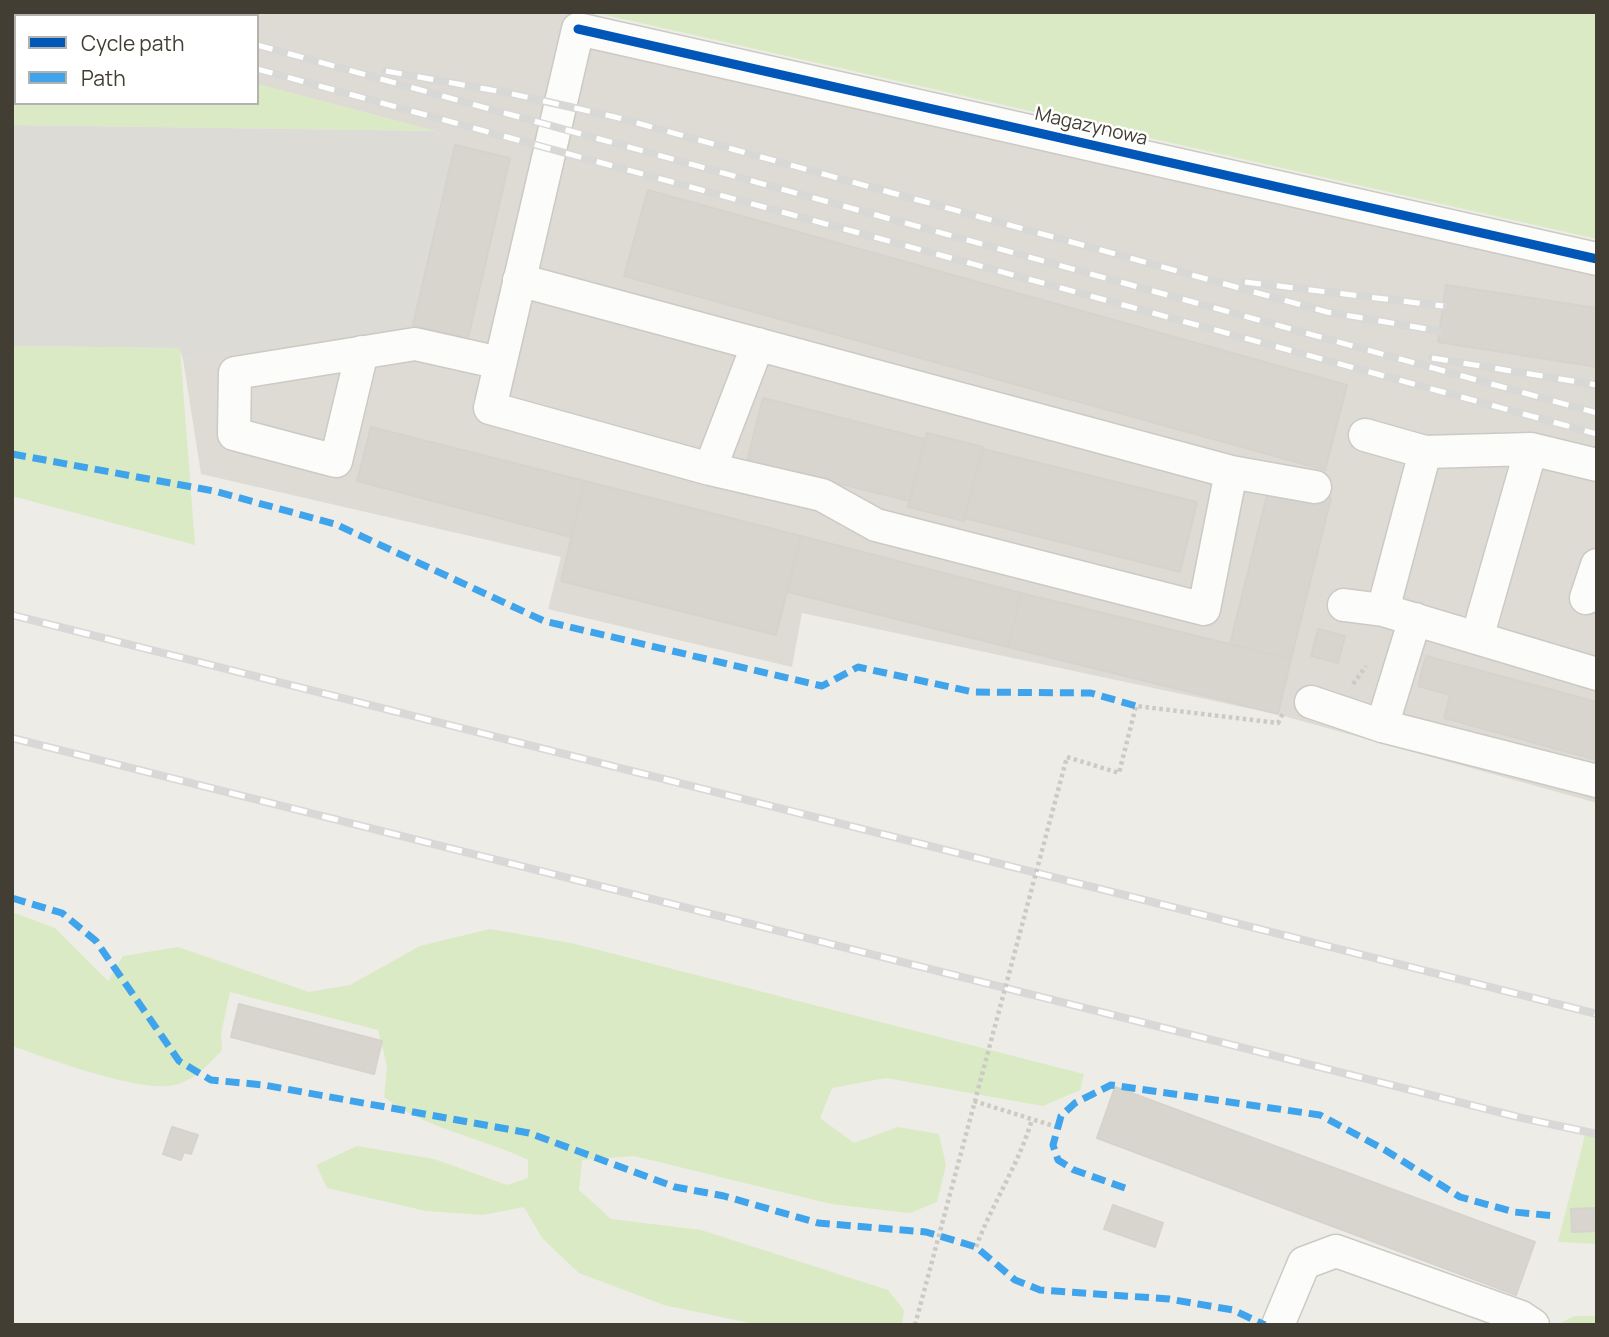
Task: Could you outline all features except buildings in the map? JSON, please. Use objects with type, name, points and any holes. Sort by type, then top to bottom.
[{"type":"street","name":"Magazynowa","points":[[519,280],[578,29],[1597,259]]},
{"type":"street","points":[[1231,472],[1204,609],[876,525],[822,495],[710,469],[490,408],[519,280],[1231,472],[1315,487]]},
{"type":"street","points":[[362,352],[336,461],[234,433],[235,373],[362,352],[415,344],[500,363]]},
{"type":"street","points":[[710,469],[758,344]]},
{"type":"street","points":[[1365,435],[1425,452],[1531,449],[1597,465]]},
{"type":"street","points":[[1477,638],[1531,449]]},
{"type":"street","points":[[1383,610],[1425,452]]},
{"type":"street","points":[[1586,598],[1597,565]]},
{"type":"street","points":[[1344,605],[1383,610],[1597,674]]},
{"type":"street","points":[[1382,726],[1415,619]]},
{"type":"street","points":[[1311,702],[1382,726],[1597,781]]},
{"type":"street","points":[[1278,1325],[1304,1263],[1336,1251],[1521,1317],[1533,1325]]},
{"type":"path","points":[[915,1325],[1067,757],[1119,773],[1136,706],[1278,723],[1280,715],[1353,684],[1374,656]]},
{"type":"path","points":[[974,1101],[1057,1127]]},
{"type":"path","points":[[976,1247],[993,1203],[1025,1144],[1032,1119]]},
{"type":"shaded area","points":[[12,12],[583,12],[1597,263],[1597,803],[1280,715],[802,613],[792,667],[548,609],[561,557],[201,474],[183,359],[410,324],[455,145],[435,131],[259,85],[259,14],[14,14],[12,19]]},
{"type":"shaded area","points":[[12,125],[435,131],[455,145],[413,325],[183,359],[179,348],[12,346]]},
{"type":"green space","points":[[592,12],[1597,12],[1597,239]]},
{"type":"green space","points":[[12,19],[14,105],[259,105],[259,85],[435,131],[12,125]]},
{"type":"green space","points":[[12,346],[180,348],[195,545],[12,496]]},
{"type":"green space","points":[[12,912],[55,928],[108,981],[123,956],[178,947],[309,992],[350,985],[420,946],[490,929],[571,943],[1084,1074],[1080,1090],[1043,1106],[886,1078],[832,1088],[820,1118],[854,1143],[898,1127],[939,1134],[946,1165],[937,1202],[910,1213],[831,1204],[634,1156],[582,1160],[579,1190],[611,1219],[701,1230],[888,1290],[904,1310],[902,1325],[759,1325],[664,1305],[579,1273],[542,1238],[524,1207],[483,1215],[426,1211],[327,1188],[316,1165],[357,1146],[434,1159],[507,1185],[528,1178],[528,1160],[435,1125],[384,1097],[387,1066],[378,1030],[230,992],[221,1034],[222,1050],[189,1079],[175,1085],[159,1086],[117,1080],[12,1046]]},
{"type":"green space","points":[[1585,1135],[1597,1137],[1597,1244],[1558,1242]]},
{"type":"green space","points":[[1574,1316],[1597,1316],[1597,1325],[1557,1325]]},
{"type":"railway","points":[[48,12],[54,14]]},
{"type":"railway","points":[[132,12],[138,14]]},
{"type":"railway","points":[[259,46],[1597,413]]},
{"type":"railway","points":[[259,70],[1597,434]]},
{"type":"railway","points":[[386,71],[508,93],[615,117],[1327,312],[1439,331]]},
{"type":"railway","points":[[1245,282],[1443,306]]},
{"type":"railway","points":[[1432,358],[1597,385]]},
{"type":"railway","points":[[12,615],[1597,1014]]},
{"type":"railway","points":[[12,738],[1522,1118],[1597,1134]]},
{"type":"marked path","points":[[12,454],[214,491],[335,524],[544,621],[822,686],[858,667],[973,692],[1091,693],[1136,706]]},
{"type":"marked path","points":[[12,898],[62,913],[96,941],[179,1061],[211,1080],[264,1085],[529,1133],[675,1187],[724,1196],[818,1223],[926,1232],[976,1247],[1015,1280],[1040,1290],[1169,1299],[1233,1310],[1265,1325]]},
{"type":"marked path","points":[[1125,1188],[1074,1170],[1058,1160],[1053,1145],[1061,1116],[1075,1103],[1111,1085],[1320,1115],[1385,1150],[1460,1197],[1514,1212],[1556,1216]]},
{"type":"cycle path","points":[[578,29],[1597,259]]}]
